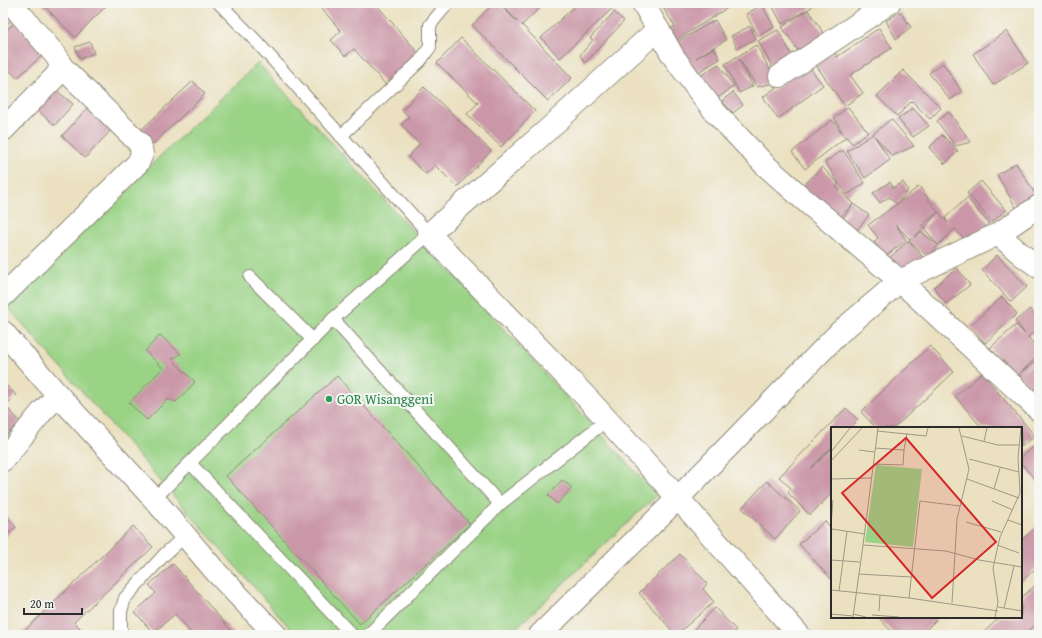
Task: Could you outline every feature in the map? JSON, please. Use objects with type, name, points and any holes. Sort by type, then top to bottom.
[{"type":"street","points":[[3,296],[138,164],[142,154],[140,144],[61,66],[57,57],[11,3]]},
{"type":"street","points":[[643,3],[673,56],[698,90],[715,112],[764,164],[900,282],[1039,410]]},
{"type":"street","points":[[780,76],[889,3]]},
{"type":"street","points":[[658,29],[544,133],[429,234],[607,420],[799,635]]},
{"type":"street","points":[[3,130],[57,75],[61,66]]},
{"type":"street","points":[[540,635],[678,498],[840,332],[900,282],[998,234],[1039,206]]},
{"type":"street","points":[[998,234],[1022,255],[1039,266]]},
{"type":"street","points":[[3,332],[58,395],[186,535],[216,572],[276,635]]},
{"type":"street","points":[[3,460],[41,413],[58,395]]},
{"type":"lane","points":[[154,499],[333,319],[429,234],[257,42],[219,3]]},
{"type":"lane","points":[[341,136],[420,61],[430,47],[430,25],[448,3]]},
{"type":"lane","points":[[250,277],[313,340]]},
{"type":"lane","points":[[333,319],[500,504]]},
{"type":"lane","points":[[368,635],[371,634],[500,504],[607,420]]},
{"type":"lane","points":[[190,463],[352,635]]},
{"type":"lane","points":[[121,635],[121,611],[125,598],[164,555],[186,535]]},
{"type":"green space","name":"GOR Wisanggeni","points":[[258,63],[657,495],[509,635],[296,635],[5,304]]},
{"type":"building","points":[[3,3],[16,16],[3,28]]},
{"type":"building","points":[[41,3],[109,3],[75,37]]},
{"type":"building","points":[[292,3],[307,3],[299,10]]},
{"type":"building","points":[[317,3],[375,3],[420,55],[386,85],[354,49],[345,56],[331,40],[341,31]]},
{"type":"building","points":[[494,3],[497,3],[518,22],[500,3],[545,3],[522,25],[572,78],[548,101],[472,25]]},
{"type":"building","points":[[578,3],[618,3],[560,58],[541,38]]},
{"type":"building","points":[[670,3],[735,3],[672,43],[665,31],[675,26],[663,8]]},
{"type":"building","points":[[781,3],[809,3],[812,7],[782,24],[773,7]]},
{"type":"building","points":[[762,5],[774,27],[758,36],[746,14]]},
{"type":"building","points":[[808,10],[829,41],[803,58],[782,27]]},
{"type":"building","points":[[614,12],[624,21],[585,63],[580,55],[593,40],[590,38]]},
{"type":"building","points":[[900,12],[911,27],[896,39],[886,21]]},
{"type":"building","points":[[715,20],[726,40],[696,58],[714,48],[720,59],[692,76],[672,45]]},
{"type":"building","points":[[15,22],[44,54],[17,78],[9,70],[3,76],[3,33]]},
{"type":"building","points":[[750,26],[756,39],[737,48],[731,36]]},
{"type":"building","points":[[879,28],[892,48],[850,75],[863,93],[845,106],[815,64],[834,51],[837,57]]},
{"type":"building","points":[[778,30],[795,61],[775,72],[758,41]]},
{"type":"building","points":[[1007,31],[1028,63],[993,85],[973,54]]},
{"type":"building","points":[[461,38],[535,111],[501,147],[467,114],[478,103],[437,63]]},
{"type":"building","points":[[90,42],[94,53],[80,59],[75,47]]},
{"type":"building","points":[[756,45],[777,82],[757,87],[739,59],[753,86],[739,93],[725,64]]},
{"type":"building","points":[[943,63],[962,92],[950,100],[929,73]]},
{"type":"building","points":[[718,64],[734,86],[715,100],[699,77]]},
{"type":"building","points":[[807,64],[823,85],[778,119],[763,97]]},
{"type":"building","points":[[903,70],[941,108],[930,119],[912,101],[897,116],[877,96]]},
{"type":"building","points":[[193,81],[205,94],[153,144],[140,131]]},
{"type":"building","points":[[424,87],[491,151],[457,187],[435,165],[426,174],[408,157],[420,144],[401,125],[409,117],[402,110]]},
{"type":"building","points":[[56,90],[73,104],[55,125],[38,111]]},
{"type":"building","points":[[733,92],[743,105],[733,113],[722,101]]},
{"type":"building","points":[[91,104],[115,126],[85,158],[62,136]]},
{"type":"building","points":[[848,107],[868,132],[853,144],[846,137],[805,169],[792,152],[832,120],[845,137],[834,118]]},
{"type":"building","points":[[913,108],[929,126],[913,137],[898,119]]},
{"type":"building","points":[[949,112],[971,142],[955,146],[937,121]]},
{"type":"building","points":[[891,119],[914,146],[892,156],[873,134]]},
{"type":"building","points":[[873,134],[890,160],[865,178],[847,151]]},
{"type":"building","points":[[942,135],[958,151],[945,164],[929,148]]},
{"type":"building","points":[[843,150],[865,183],[847,195],[825,162]]},
{"type":"building","points":[[1016,163],[1037,197],[1017,209],[997,175]]},
{"type":"building","points":[[822,167],[839,184],[836,187],[853,204],[838,219],[802,187]]},
{"type":"building","points":[[981,181],[1006,210],[992,222],[967,193]]},
{"type":"building","points":[[890,182],[893,188],[903,182],[908,190],[897,204],[889,197],[880,203],[873,193]]},
{"type":"building","points":[[919,186],[938,212],[922,225],[924,228],[914,237],[921,232],[938,245],[929,257],[908,241],[911,240],[896,225],[906,240],[886,256],[874,242],[878,238],[868,225]]},
{"type":"building","points":[[967,198],[989,223],[968,243],[955,229],[938,245],[924,228],[938,212],[948,223],[945,218]]},
{"type":"building","points":[[853,204],[869,215],[853,235],[839,224]]},
{"type":"building","points":[[908,241],[923,257],[902,277],[887,260]]},
{"type":"building","points":[[997,255],[1027,287],[1011,302],[982,270]]},
{"type":"building","points":[[957,268],[970,285],[946,304],[934,287]]},
{"type":"building","points":[[1002,297],[1017,314],[985,343],[970,326]]},
{"type":"building","points":[[1030,309],[1039,321],[1039,327],[1028,337],[1039,350],[1039,355],[1020,373],[1039,359],[1039,399],[1019,374],[1015,377],[990,348],[1016,325],[1025,334],[1015,321]]},
{"type":"building","points":[[160,335],[181,354],[172,359],[195,382],[176,402],[168,399],[147,420],[129,403],[163,368],[145,351]]},
{"type":"building","points":[[930,346],[954,372],[895,427],[875,427],[861,412]]},
{"type":"building","points":[[982,373],[1035,436],[1022,446],[1022,427],[981,427],[955,396]]},
{"type":"building","points":[[337,376],[470,524],[360,624],[226,476]]},
{"type":"building","points":[[3,382],[16,395],[5,406],[20,421],[3,438]]},
{"type":"building","points":[[846,408],[858,420],[851,427],[831,427],[831,448],[810,469],[831,449],[831,494],[810,515],[788,493],[791,488],[779,477]]},
{"type":"building","points":[[1039,442],[1039,484],[1022,464],[1022,456]]},
{"type":"building","points":[[562,480],[572,488],[557,504],[548,495]]},
{"type":"building","points":[[767,481],[800,511],[775,539],[742,508]]},
{"type":"building","points":[[3,512],[16,527],[3,539]]},
{"type":"building","points":[[825,521],[831,528],[831,579],[799,544]]},
{"type":"building","points":[[1039,524],[1039,565],[1022,581],[1022,540]]},
{"type":"building","points":[[133,526],[153,547],[74,622],[87,635],[20,635]]},
{"type":"building","points":[[680,554],[707,583],[703,589],[714,602],[676,635],[639,593]]},
{"type":"building","points":[[173,564],[235,635],[193,635],[175,614],[153,633],[135,612],[156,593],[149,585]]},
{"type":"building","points":[[1039,582],[1039,622],[1024,635],[981,635],[999,618],[1022,618],[1022,597]]},
{"type":"building","points":[[715,608],[736,630],[731,635],[688,635]]},
{"type":"building","points":[[879,618],[934,618],[936,620],[921,635],[895,635]]},
{"type":"place","name":"GOR Wisanggeni","points":[[329,399]]}]
